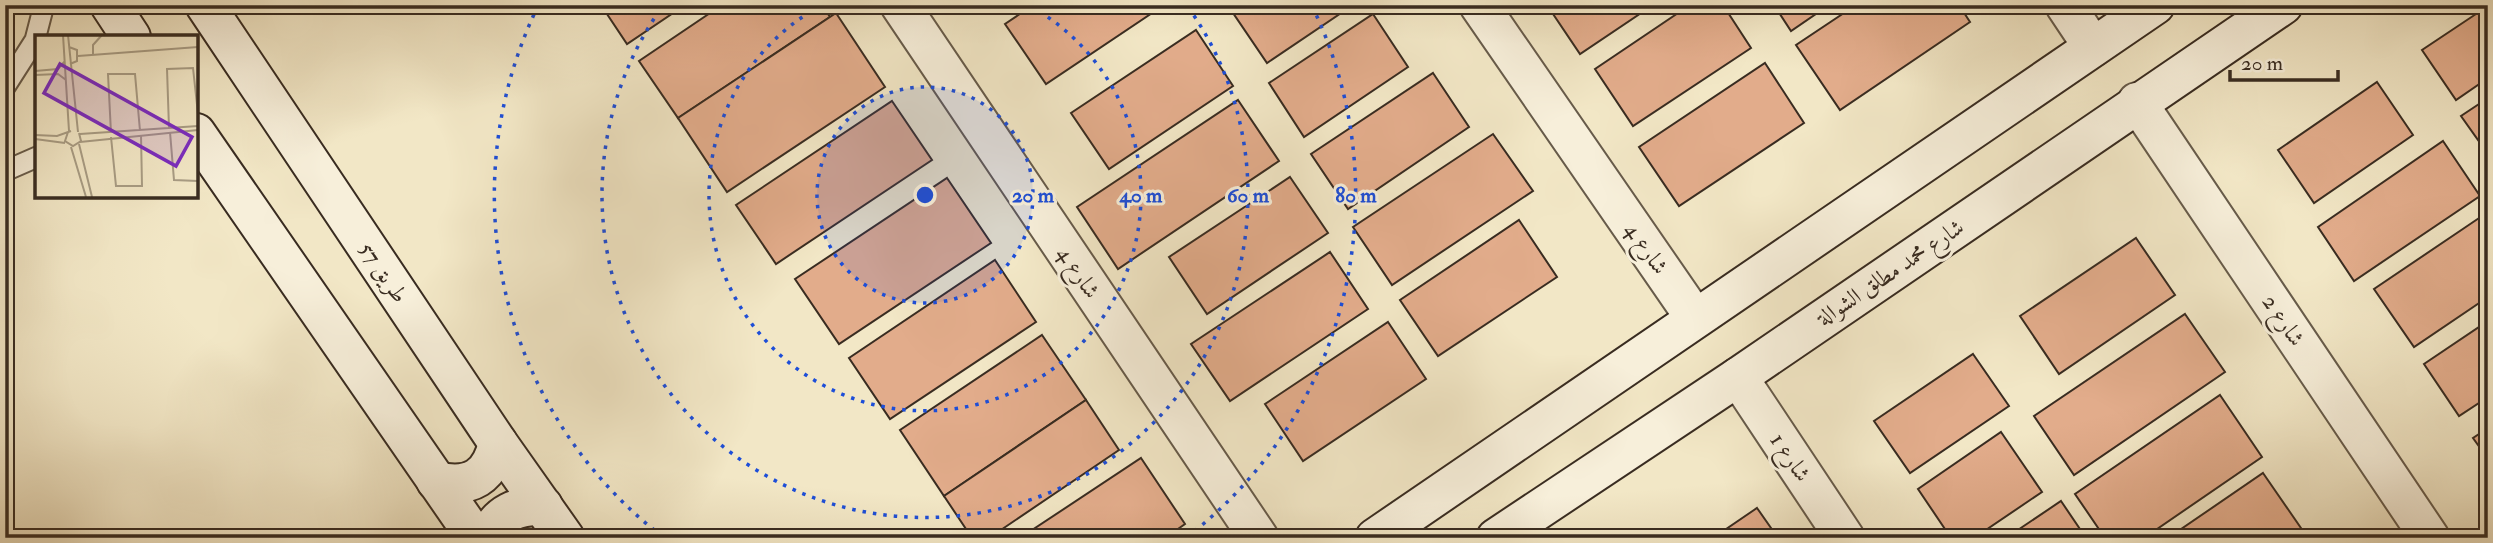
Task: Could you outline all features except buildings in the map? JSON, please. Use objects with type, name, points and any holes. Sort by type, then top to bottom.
[{"type":"street","points":[[110,5],[130,35]]},
{"type":"street","name":"طريق 57","points":[[205,5],[498,443],[565,538]]},
{"type":"street","name":"شارع 4","points":[[900,5],[1259,538]]},
{"type":"street","name":"شارع 4","points":[[1479,5],[1695,318]]},
{"type":"street","points":[[2065,5],[2093,47]]},
{"type":"street","points":[[1375,538],[2155,5]]},
{"type":"street","name":"شارع محمد مطلق الشوالة","points":[[1496,538],[1738,377],[2273,9]]},
{"type":"street","name":"شارع 2","points":[[2137,103],[2430,538]]},
{"type":"street","points":[[198,136],[476,538]]},
{"type":"street","name":"شارع 1","points":[[1738,377],[1845,538]]},
{"type":"street","points":[[436,481],[453,485],[470,482],[484,473],[494,460],[498,443]]},
{"type":"street","points":[[488,538],[498,520],[511,511],[527,506],[543,506]]},
{"type":"lane","points":[[36,35],[44,5]]},
{"type":"lane","points":[[5,88],[35,40]]},
{"type":"lane","points":[[5,171],[35,158]]},
{"type":"lane","points":[[198,169],[252,216]]}]
